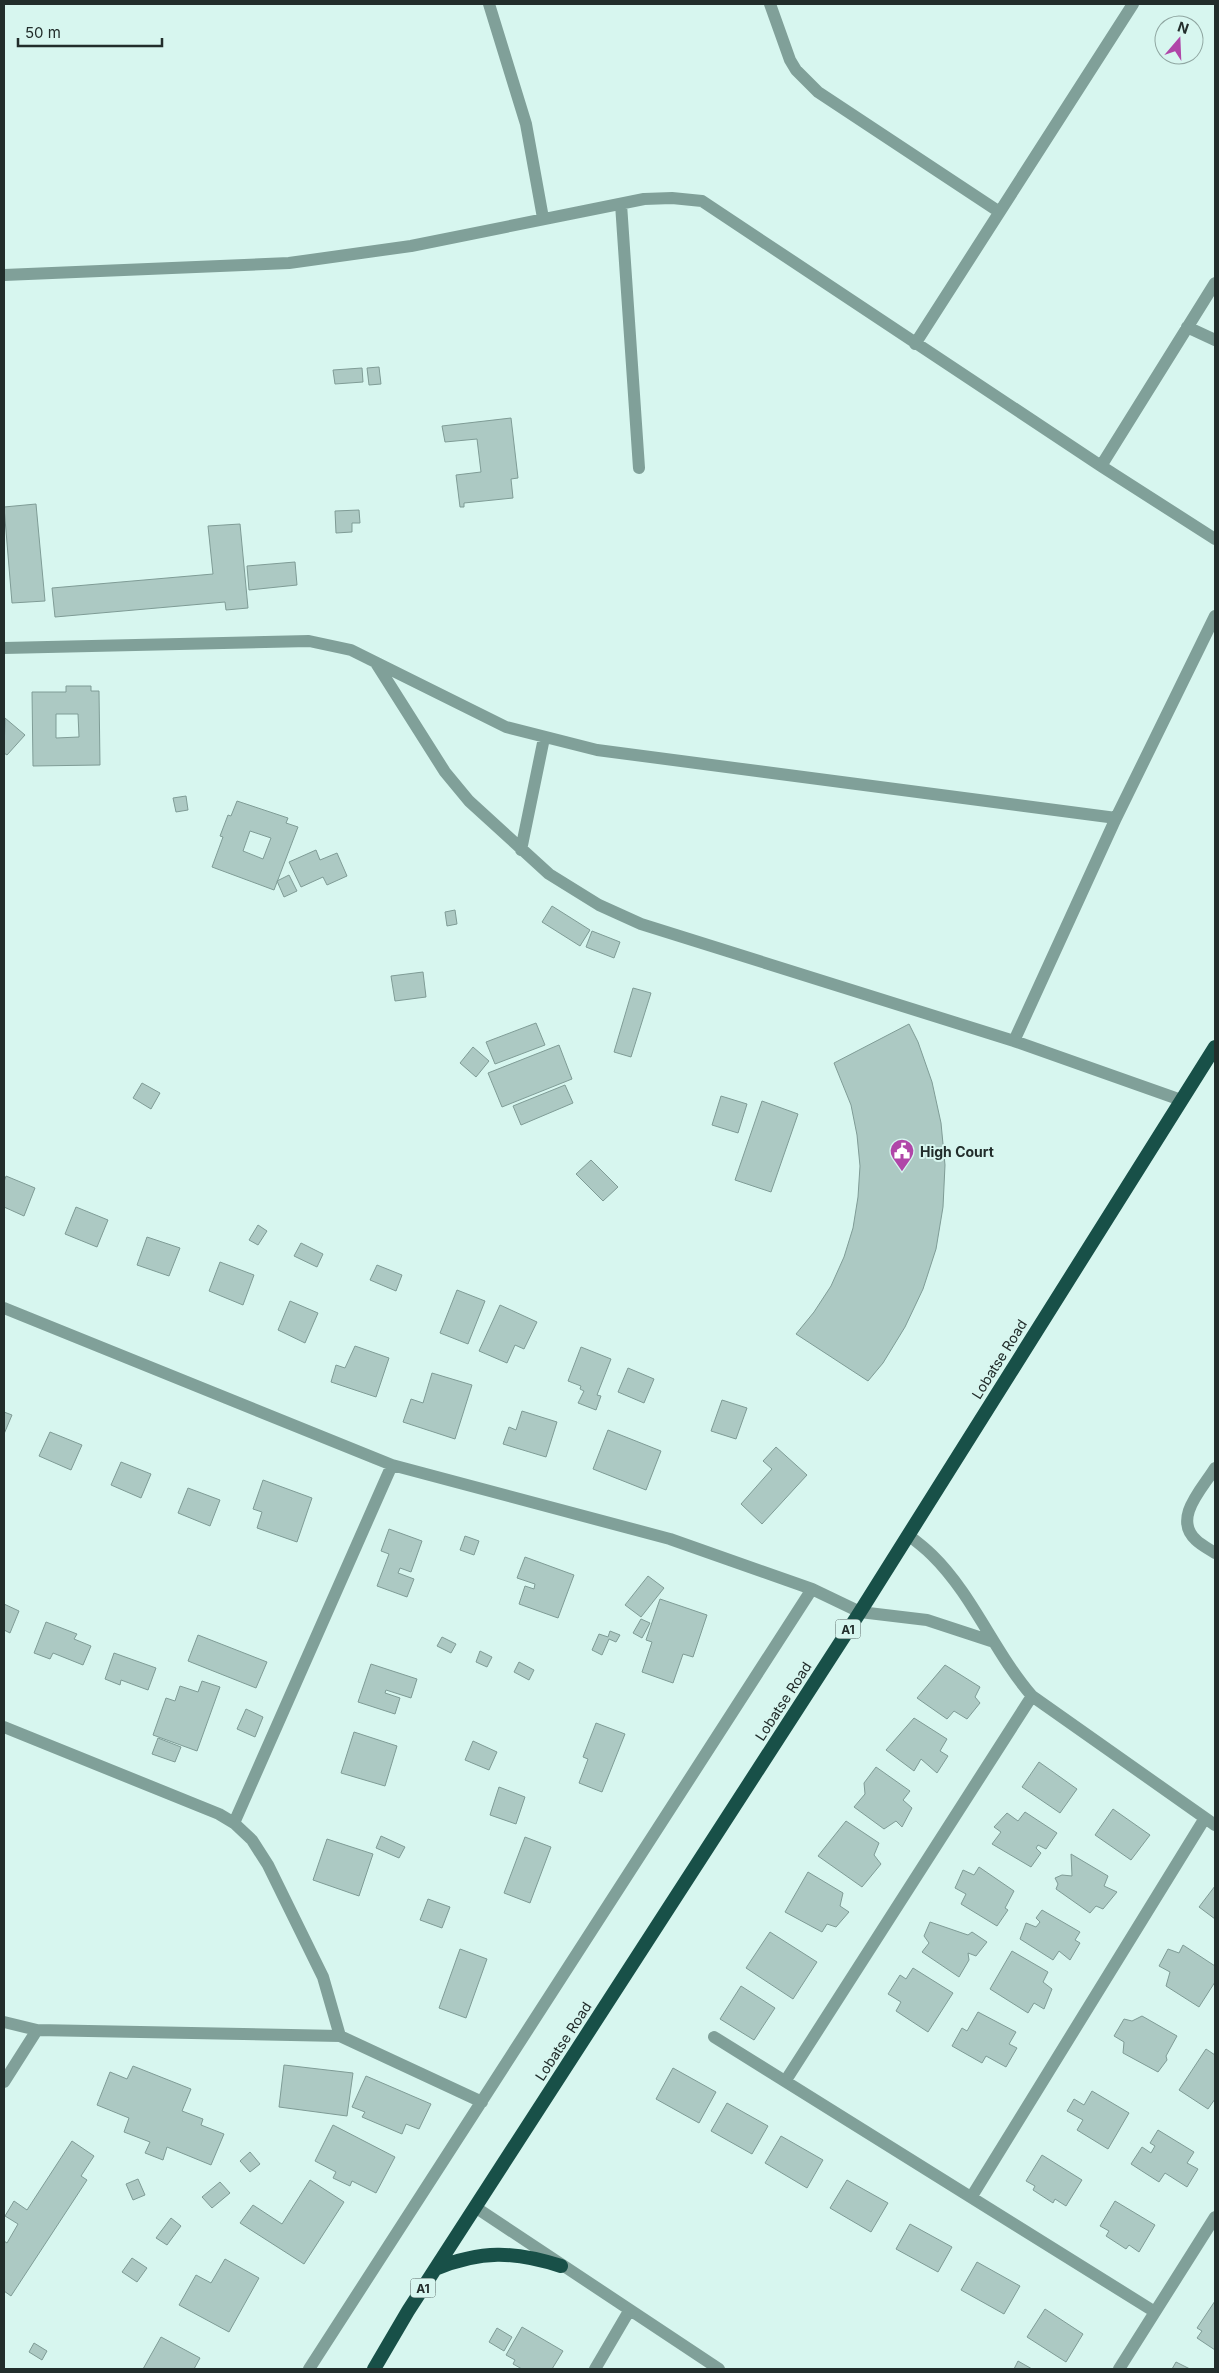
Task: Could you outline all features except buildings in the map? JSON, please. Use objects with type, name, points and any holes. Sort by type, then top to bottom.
[{"type":"highway","name":"Lobatse Road","points":[[374,2369],[435,2269],[860,1612],[1215,1047]]},
{"type":"highway","points":[[435,2269],[460,2258],[483,2254],[524,2256],[561,2266]]},
{"type":"street","points":[[489,4],[526,124],[543,218]]},
{"type":"street","points":[[770,4],[790,60],[796,70],[818,92],[998,211]]},
{"type":"street","points":[[915,344],[998,211],[1133,4]]},
{"type":"street","points":[[4,275],[289,263],[410,246],[543,218],[657,198],[702,201],[1100,466],[1215,539]]},
{"type":"street","points":[[621,204],[639,468]]},
{"type":"street","points":[[1100,466],[1215,283]]},
{"type":"street","points":[[1187,327],[1215,340]]},
{"type":"street","points":[[1014,1041],[1116,818],[1215,616]]},
{"type":"street","points":[[4,648],[309,641],[352,650],[494,722],[520,732],[597,750],[1116,818]]},
{"type":"street","points":[[376,663],[445,772],[469,800],[521,850],[568,888],[628,919],[1014,1041],[1181,1100]]},
{"type":"street","points":[[521,850],[544,738]]},
{"type":"street","points":[[4,1308],[392,1465],[670,1539],[812,1589],[860,1612],[927,1620],[991,1641]]},
{"type":"street","points":[[234,1822],[392,1465]]},
{"type":"street","points":[[1215,1468],[1188,1510],[1186,1522],[1195,1539],[1215,1553]]},
{"type":"street","points":[[908,1535],[932,1555],[946,1571],[970,1605],[991,1641],[1032,1696],[1210,1822],[972,2196]]},
{"type":"street","points":[[309,2369],[812,1589]]},
{"type":"street","points":[[786,2080],[1032,1696]]},
{"type":"street","points":[[4,1727],[220,1814],[234,1822],[252,1840],[268,1865],[323,1977],[340,2036]]},
{"type":"street","points":[[4,2022],[37,2030],[340,2036],[482,2102]]},
{"type":"street","points":[[4,2082],[37,2030]]},
{"type":"street","points":[[714,2037],[786,2080],[1155,2312]]},
{"type":"street","points":[[475,2207],[561,2266],[719,2369]]},
{"type":"street","points":[[1119,2369],[1215,2217]]},
{"type":"street","points":[[595,2369],[629,2311]]},
{"type":"place","name":"High Court","points":[[902,1172]]}]
